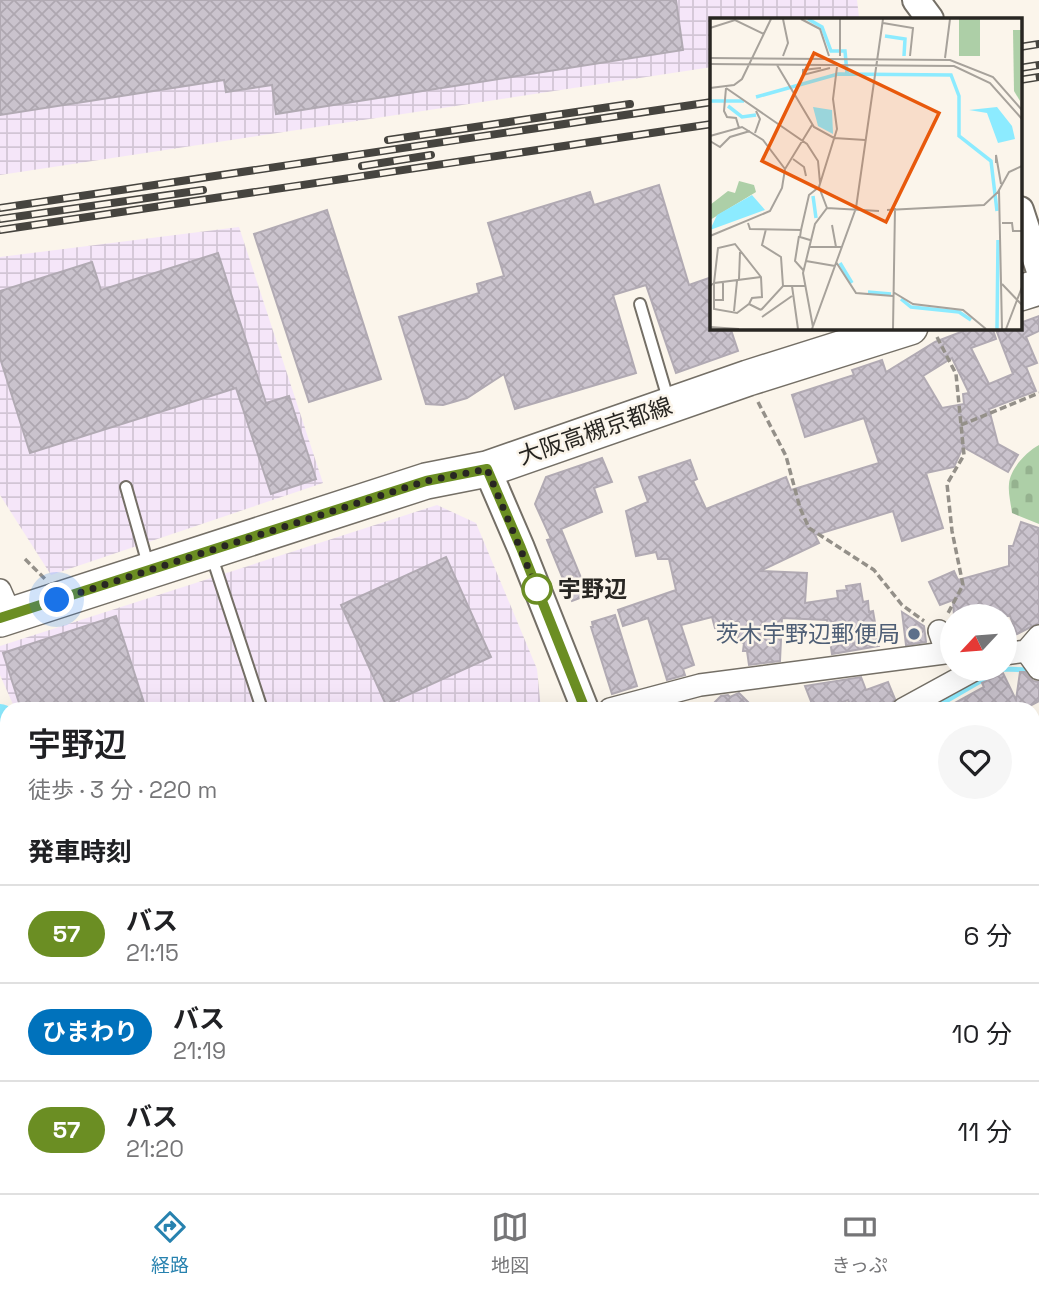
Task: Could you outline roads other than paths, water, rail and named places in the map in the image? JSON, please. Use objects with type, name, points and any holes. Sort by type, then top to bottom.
[{"type":"main road","points":[[1021,293],[1039,287]]},
{"type":"main road","name":"大阪高槻京都線","points":[[4,608],[150,570],[426,481],[487,469],[670,405],[907,331]]},
{"type":"street","points":[[916,0],[929,18]]},
{"type":"street","points":[[1021,213],[1039,268]]},
{"type":"street","points":[[487,469],[582,702]]},
{"type":"street","points":[[636,702],[700,685],[940,653]]},
{"type":"street","points":[[1017,654],[1035,654]]},
{"type":"street","points":[[916,702],[954,681]]},
{"type":"lane","points":[[640,304],[670,405]]},
{"type":"lane","points":[[126,487],[150,570]]},
{"type":"lane","points":[[210,551],[260,702]]},
{"type":"waterway","points":[[944,702],[1001,669],[1031,670]]},
{"type":"railway","points":[[1021,47],[1039,44]]},
{"type":"railway","points":[[1021,68],[1039,65]]},
{"type":"railway","points":[[1021,80],[1039,77]]},
{"type":"railway","points":[[0,208],[710,102]]},
{"type":"railway","points":[[388,140],[630,104]]},
{"type":"railway","points":[[0,230],[710,124]]},
{"type":"railway","points":[[362,166],[431,155]]},
{"type":"railway","points":[[0,219],[203,190]]},
{"type":"place","name":"宇野辺","points":[[537,589]]},
{"type":"place","name":"茨木宇野辺郵便局","points":[[914,634]]}]
